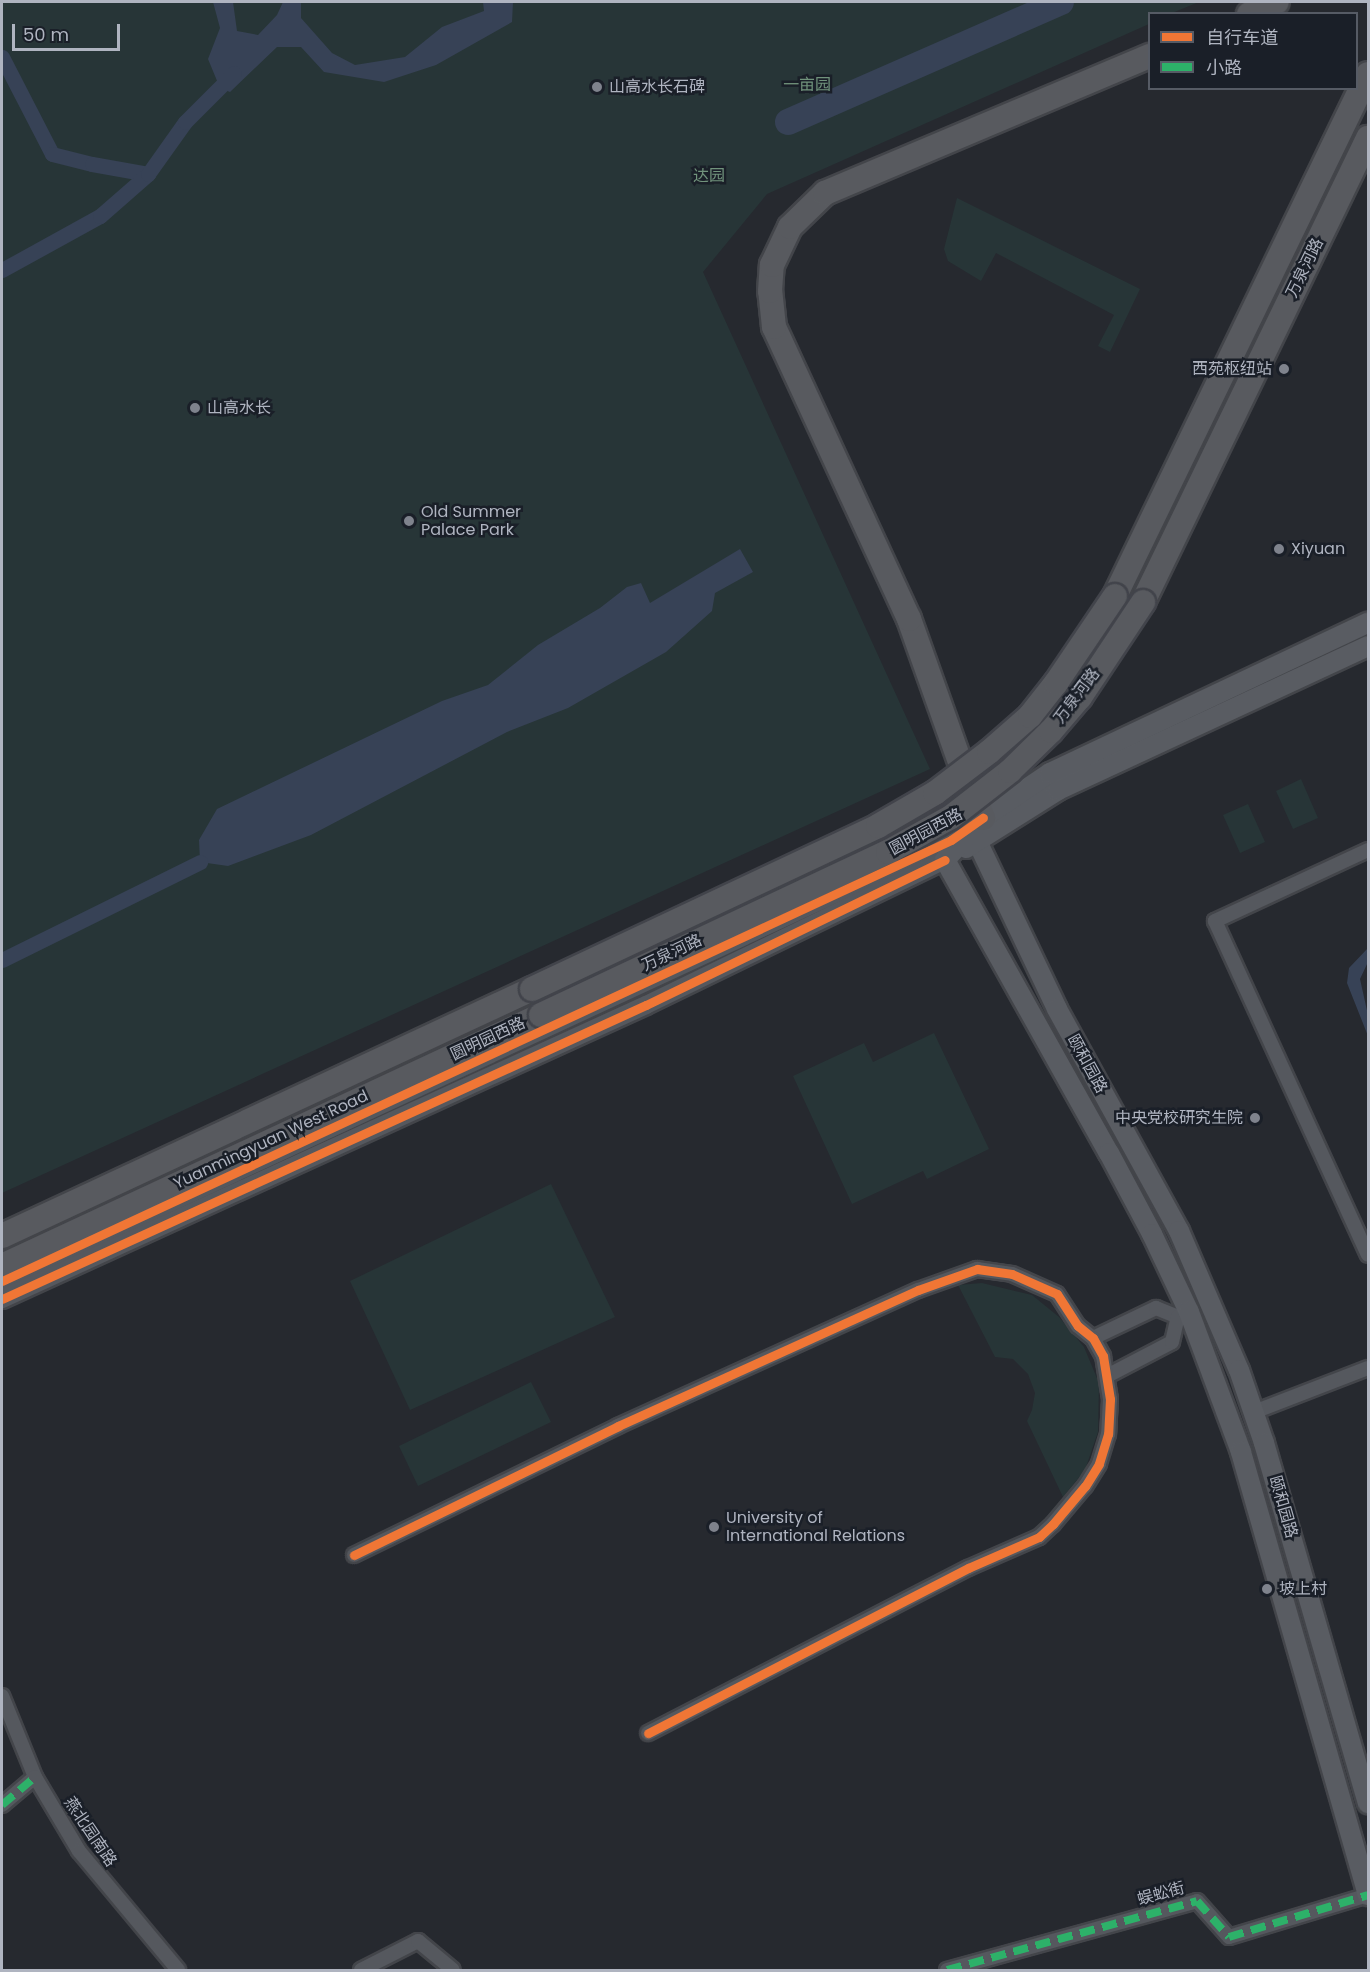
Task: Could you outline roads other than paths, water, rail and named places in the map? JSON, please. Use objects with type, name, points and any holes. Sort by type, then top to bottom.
[{"type":"highway","points":[[1254,12],[1277,2]]},
{"type":"highway","points":[[983,818],[966,779],[909,619],[774,327],[770,291],[772,265],[790,227],[825,193],[1148,56]]},
{"type":"highway","name":"万泉河路","points":[[1115,596],[1368,74]]},
{"type":"highway","name":"万泉河路","points":[[541,1015],[888,852],[951,817],[1010,771],[1051,731],[1080,697],[1143,602],[1368,138]]},
{"type":"highway","name":"圆明园西路","points":[[532,989],[878,826],[935,794],[989,752],[1030,716],[1056,683],[1115,596]]},
{"type":"highway","name":"Yuanmingyuan West Road","points":[[2,1236],[532,989]]},
{"type":"highway","name":"Yuanmingyuan West Road","points":[[2,1266],[541,1015]]},
{"type":"main road","points":[[945,860],[983,818],[1050,773],[1368,623]]},
{"type":"main road","points":[[945,860],[1058,790],[1368,646]]},
{"type":"main road","points":[[977,841],[983,818]]},
{"type":"main road","name":"颐和园路","points":[[977,841],[1057,1009],[1179,1231],[1239,1370],[1254,1412],[1368,1803]]},
{"type":"main road","name":"颐和园路","points":[[945,860],[1120,1173],[1241,1452],[1368,1895]]},
{"type":"street","name":"圆明园西路","points":[[2,1281],[940,845],[983,818]]},
{"type":"street","points":[[1368,850],[1215,921],[1368,1255]]},
{"type":"street","name":"圆明园西路","points":[[2,1299],[656,1000],[945,860]]},
{"type":"street","points":[[354,1555],[618,1426],[918,1290],[977,1269],[1012,1274],[1057,1294],[1078,1326],[1093,1338],[1103,1356],[1107,1376],[1108,1434],[1099,1464],[1085,1486],[1039,1537],[963,1571],[648,1733]]},
{"type":"street","points":[[1093,1338],[1156,1308],[1183,1314],[1172,1342],[1107,1376]]},
{"type":"street","points":[[1254,1412],[1368,1368]]},
{"type":"street","name":"燕北园南路","points":[[2,1696],[35,1778],[79,1851],[178,1971]]},
{"type":"street","points":[[2,1804],[35,1778]]},
{"type":"street","name":"蜈蚣街","points":[[947,1971],[1197,1901],[1229,1938],[1368,1895]]},
{"type":"street","points":[[361,1971],[418,1941],[453,1971]]},
{"type":"water","points":[[213,2],[233,2],[237,31],[258,35],[277,15],[283,2],[301,2],[301,18],[332,53],[355,65],[405,57],[442,27],[484,11],[483,2],[513,2],[512,22],[436,65],[384,82],[324,72],[301,47],[277,47],[230,92],[220,88],[208,59],[220,28]]},
{"type":"water","points":[[740,549],[753,572],[715,593],[712,611],[666,652],[568,708],[507,732],[311,835],[228,866],[200,862],[199,840],[217,809],[442,701],[488,685],[538,645],[600,608],[627,587],[641,583],[650,603]]},
{"type":"water","points":[[1368,948],[1368,962],[1360,979],[1368,1015],[1368,1036],[1347,983],[1349,968]]},
{"type":"waterway","points":[[788,122],[1061,2]]},
{"type":"waterway","points":[[2,57],[52,154],[148,174]]},
{"type":"waterway","points":[[2,270],[100,216],[148,174],[185,122],[234,73]]},
{"type":"waterway","points":[[2,960],[200,862]]},
{"type":"place","name":"山高水长石碑","points":[[597,87]]},
{"type":"place","name":"西苑枢纽站","points":[[1284,369]]},
{"type":"place","name":"山高水长","points":[[195,408]]},
{"type":"place","name":"Old Summer Palace Park","points":[[409,521]]},
{"type":"place","name":"Xiyuan","points":[[1279,549]]},
{"type":"place","name":"中央党校研究生院","points":[[1255,1118]]},
{"type":"place","name":"University of International Relations","points":[[714,1527]]},
{"type":"place","name":"坡上村","points":[[1267,1589]]},
{"type":"park label","name":"一亩园","points":[[807,85]]},
{"type":"park label","name":"达园","points":[[709,176]]}]
